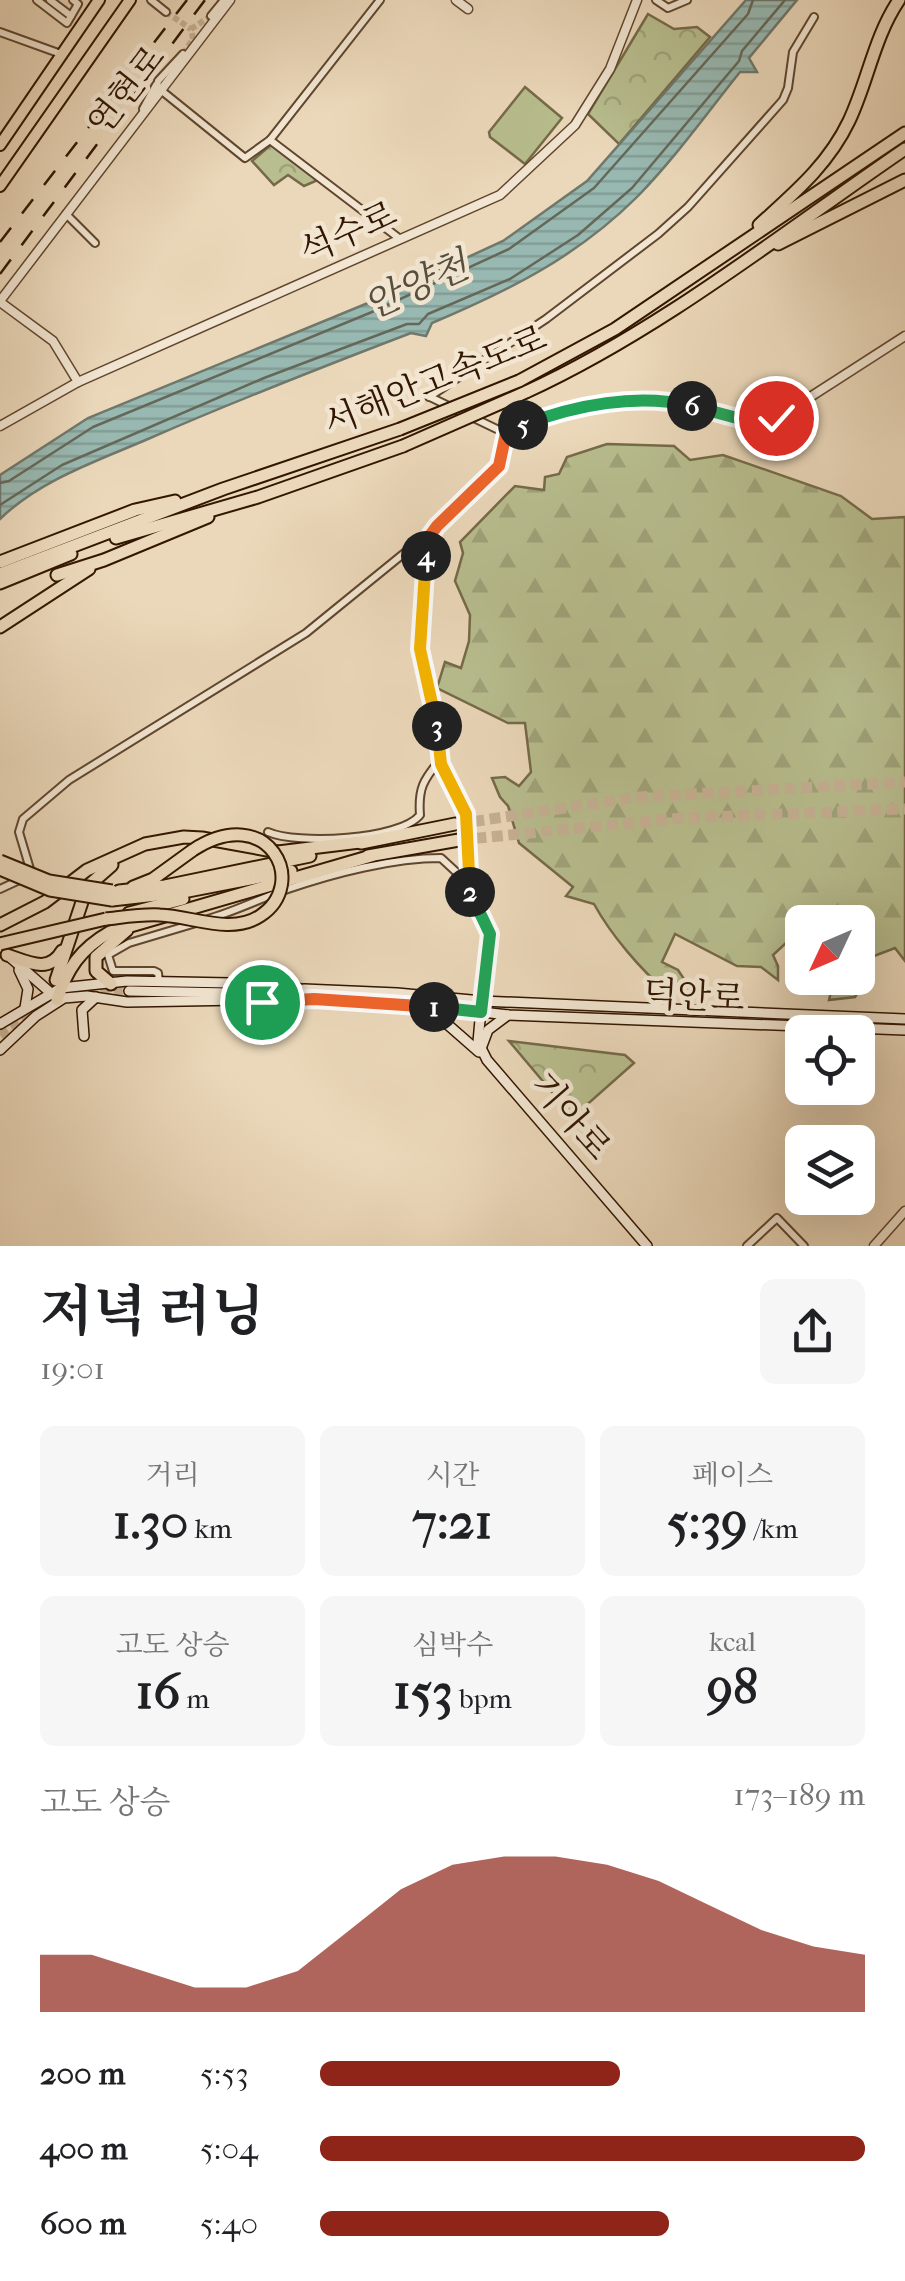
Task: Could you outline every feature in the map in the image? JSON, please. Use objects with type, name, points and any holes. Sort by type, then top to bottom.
[{"type":"highway","points":[[727,254],[807,184],[823,164],[850,119],[882,28],[899,0]]},
{"type":"highway","name":"서해안고속도로","points":[[0,582],[139,520],[258,497],[402,446],[522,387],[616,329],[905,133]]},
{"type":"highway","name":"서해안고속도로","points":[[0,574],[223,490],[562,375],[636,332],[905,149]]},
{"type":"highway","points":[[738,264],[905,180]]},
{"type":"highway","points":[[0,627],[58,580],[258,497]]},
{"type":"highway","points":[[0,562],[139,520]]},
{"type":"highway","points":[[0,861],[48,881],[115,894],[455,824]]},
{"type":"highway","points":[[106,919],[163,915],[236,924],[260,916],[277,898],[281,883],[278,861],[269,847],[240,832],[221,835],[152,878],[115,894]]},
{"type":"highway","points":[[0,925],[45,902],[88,870],[145,844],[202,838],[278,852],[368,841]]},
{"type":"highway","points":[[0,869],[50,890],[148,898],[459,840]]},
{"type":"highway","points":[[6,952],[47,966],[56,963],[87,887],[100,873],[145,844]]},
{"type":"highway","points":[[56,994],[72,964],[110,932],[371,856]]},
{"type":"highway","points":[[6,952],[106,919],[220,890],[234,882]]},
{"type":"highway","points":[[111,984],[96,972],[96,957],[131,926]]},
{"type":"highway","points":[[56,994],[70,934]]},
{"type":"main road","points":[[0,146],[100,0]]},
{"type":"main road","points":[[0,186],[130,0]]},
{"type":"main road","points":[[6,952],[56,994],[96,997],[160,982],[282,984],[303,994]]},
{"type":"main road","points":[[6,952],[28,988],[25,1008]]},
{"type":"main road","points":[[0,1024],[56,994],[111,984],[128,991],[262,1002],[303,994],[419,1005],[481,1006]]},
{"type":"main road","points":[[128,991],[397,993],[481,1006]]},
{"type":"main road","points":[[0,1049],[56,994]]},
{"type":"main road","points":[[84,1036],[82,1010],[96,997]]},
{"type":"main road","points":[[419,1005],[436,1012],[487,1060]]},
{"type":"main road","name":"덕안로","points":[[481,1006],[508,1016],[905,1030]]},
{"type":"main road","name":"덕안로","points":[[481,1006],[905,1018]]},
{"type":"main road","name":"기아로","points":[[481,1006],[478,1042],[487,1060],[646,1246]]},
{"type":"main road","points":[[481,1048],[488,1030],[508,1016]]},
{"type":"main road","points":[[0,1037],[0,1049]]},
{"type":"street","points":[[37,0],[67,23],[78,4],[73,0]]},
{"type":"street","points":[[50,0],[71,16]]},
{"type":"street","points":[[150,0],[166,12]]},
{"type":"street","points":[[211,16],[227,0]]},
{"type":"street","name":"연현로","points":[[0,302],[227,0]]},
{"type":"street","points":[[183,54],[159,88],[245,158],[270,140],[380,0]]},
{"type":"street","points":[[456,0],[468,9]]},
{"type":"street","name":"석수로","points":[[0,426],[78,382],[500,195],[575,126],[610,69],[637,0]]},
{"type":"street","points":[[656,0],[668,8],[687,0]]},
{"type":"street","points":[[814,17],[793,52],[788,88],[782,100],[688,207],[589,288],[428,397],[506,433],[557,412],[641,402],[685,404],[763,422],[776,418],[905,336]]},
{"type":"street","points":[[0,32],[62,54]]},
{"type":"street","points":[[270,140],[400,239]]},
{"type":"street","points":[[66,214],[95,242]]},
{"type":"street","points":[[0,302],[53,342],[78,382]]},
{"type":"street","points":[[481,1006],[490,934],[467,882],[466,814],[440,760],[420,649],[428,541],[437,526],[499,466],[506,433]]},
{"type":"street","points":[[0,890],[28,876],[30,869],[19,832],[23,819],[69,780],[306,634],[414,546],[428,541]]},
{"type":"street","points":[[268,832],[283,843],[363,836],[410,824],[420,815],[421,782],[440,760]]},
{"type":"street","points":[[160,982],[154,971],[112,970],[108,954],[130,943],[244,909],[289,886],[412,858],[441,858],[467,882]]},
{"type":"street","points":[[874,1246],[905,1211]]},
{"type":"street","points":[[747,1246],[778,1218],[801,1245]]},
{"type":"green space","points":[[648,14],[674,29],[697,27],[710,37],[619,144],[588,114]]},
{"type":"green space","points":[[525,87],[562,118],[525,164],[490,137],[489,132]]},
{"type":"green space","points":[[272,144],[318,180],[304,186],[288,175],[274,185],[252,161]]},
{"type":"green space","points":[[607,444],[674,446],[690,460],[723,455],[841,496],[872,519],[905,517],[905,961],[895,948],[875,956],[875,905],[785,905],[785,944],[773,955],[778,980],[761,967],[737,966],[675,934],[662,962],[678,970],[692,991],[667,992],[627,951],[594,904],[566,896],[573,887],[519,843],[508,806],[492,778],[505,777],[519,786],[531,772],[525,723],[508,723],[437,688],[445,662],[461,668],[469,641],[470,615],[455,581],[463,553],[460,542],[515,486],[544,490],[545,477],[559,474],[567,457]]},
{"type":"green space","points":[[830,995],[856,995],[855,997],[829,1000]]},
{"type":"green space","points":[[509,1041],[625,1055],[634,1063],[573,1117]]},
{"type":"water","name":"안양천","points":[[746,0],[797,0],[749,58],[757,72],[740,72],[638,196],[567,254],[489,298],[432,323],[426,336],[411,333],[89,464],[33,493],[0,519],[0,475],[88,418],[368,303],[503,241],[587,181]]},
{"type":"tunnel","points":[[166,12],[191,29]]},
{"type":"tunnel","points":[[191,29],[211,16]]},
{"type":"tunnel","points":[[183,54],[193,39],[191,29]]},
{"type":"tunnel","points":[[457,824],[639,797],[905,782]]},
{"type":"tunnel","points":[[459,840],[682,818],[905,809]]},
{"type":"tunnel","points":[[87,995],[129,991]]},
{"type":"tunnel","points":[[0,1035],[39,1009]]},
{"type":"railway","points":[[0,242],[187,0]]},
{"type":"railway","points":[[0,274],[205,0]]},
{"type":"route","points":[[262,1002],[303,998],[387,1001],[481,1012],[490,934],[470,896],[466,814],[438,754],[420,649],[429,537],[499,466],[506,433],[557,412],[641,402],[685,404],[752,422],[776,418]]}]
